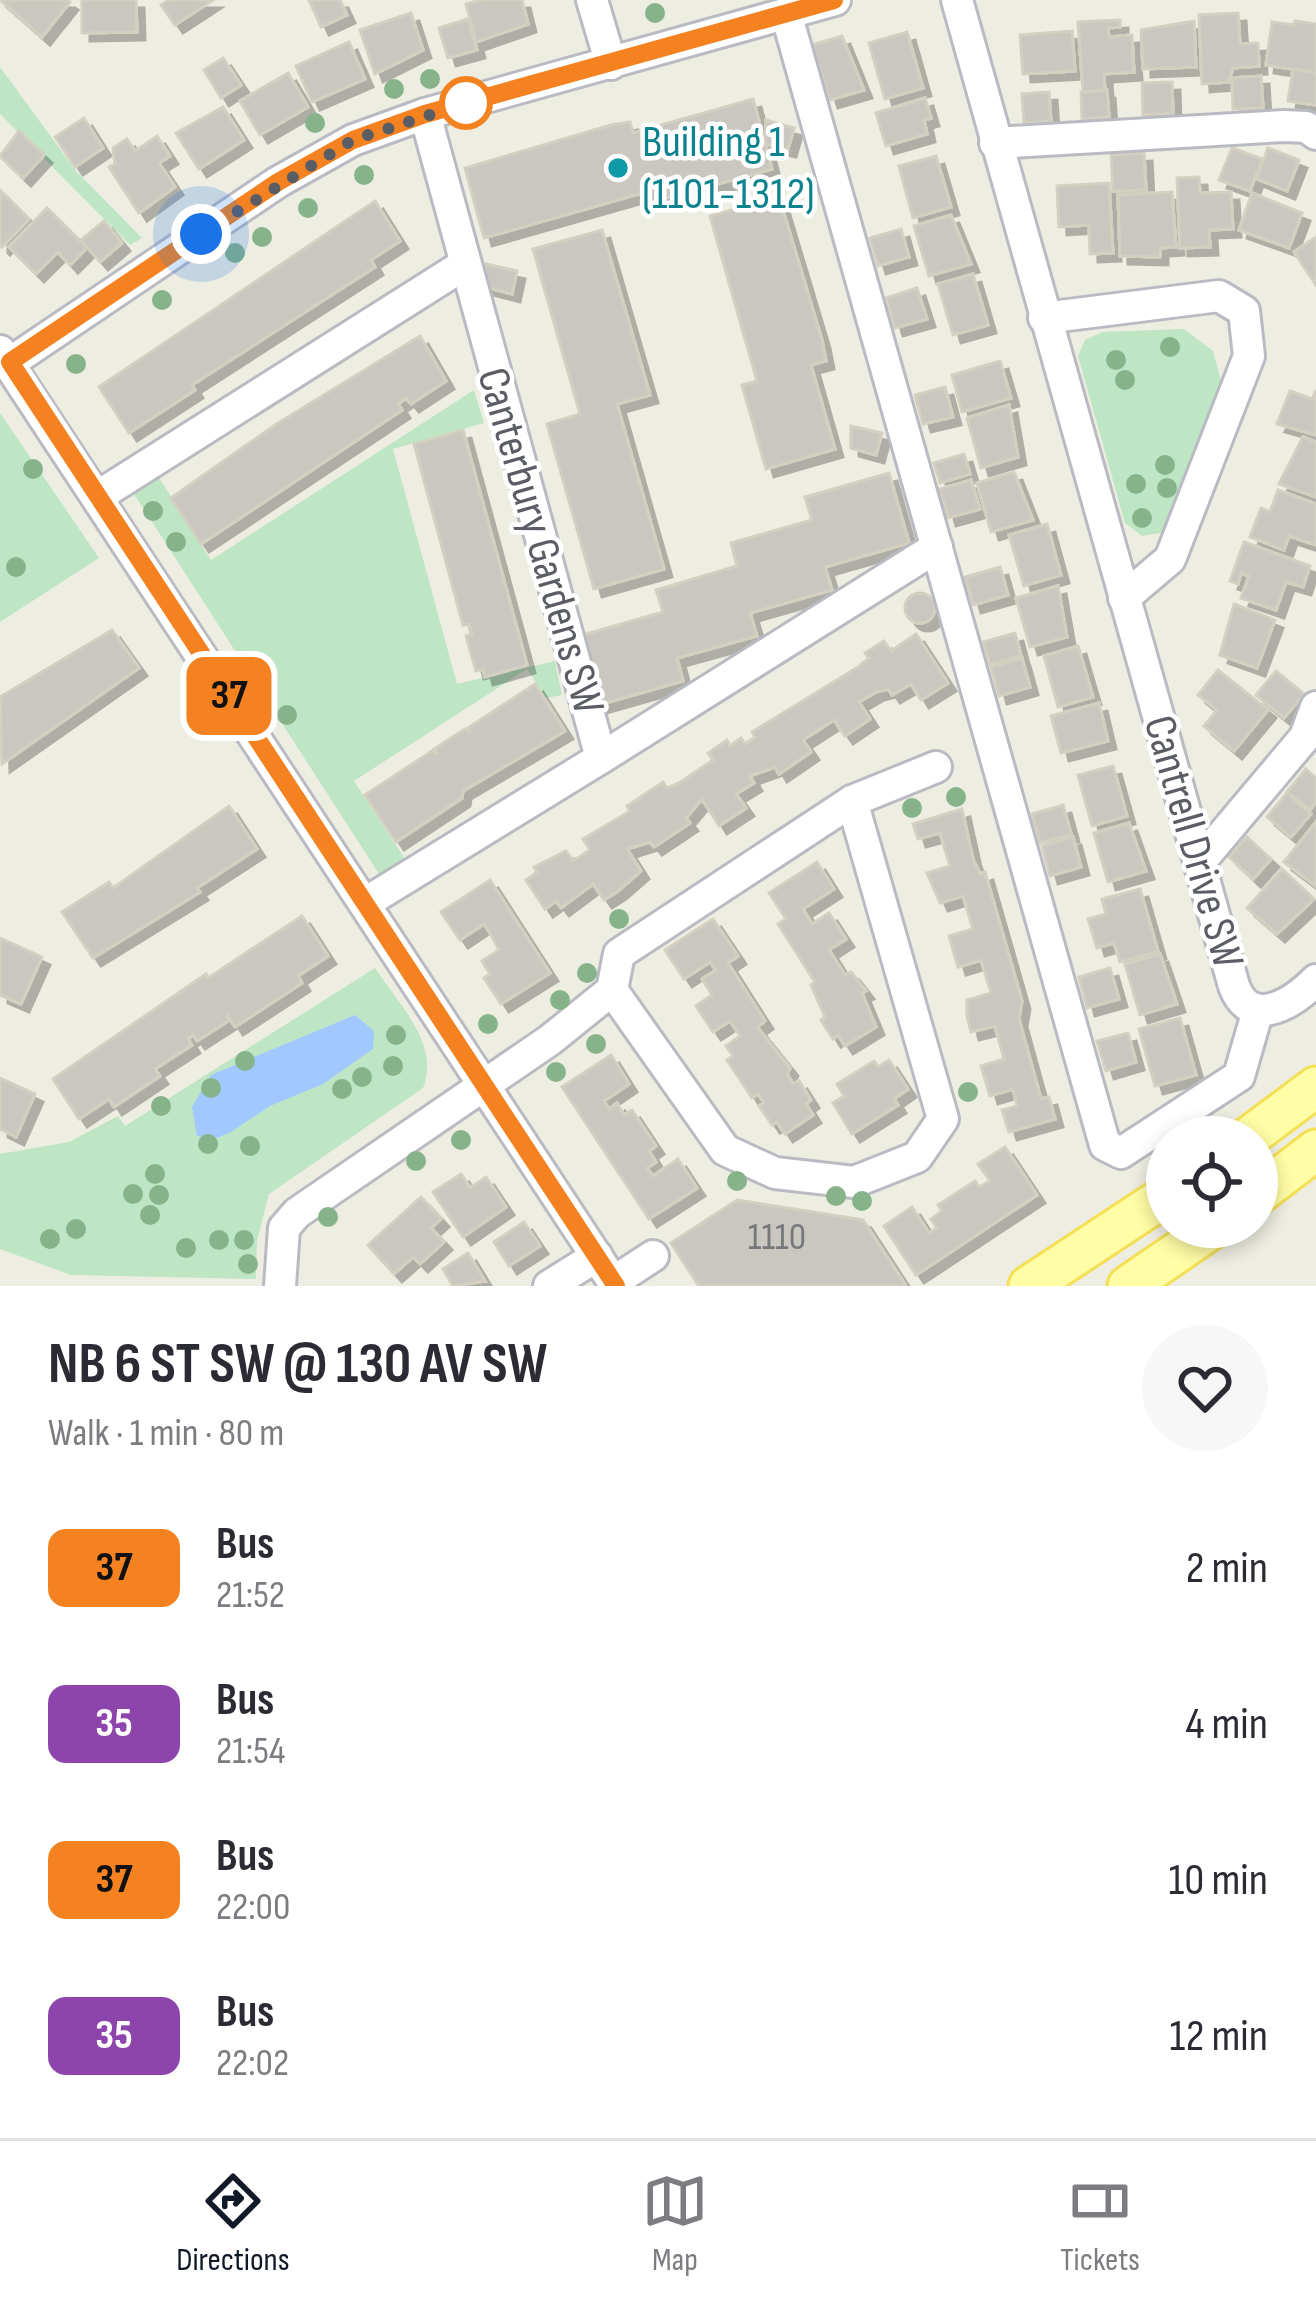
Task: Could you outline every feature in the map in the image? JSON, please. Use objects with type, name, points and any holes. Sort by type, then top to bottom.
[{"type":"main road","points":[[1277,1116],[1316,1087]]},
{"type":"main road","points":[[1278,1179],[1316,1150]]},
{"type":"main road","points":[[1029,1286],[1146,1209]]},
{"type":"main road","points":[[1128,1286],[1183,1248]]},
{"type":"street","points":[[592,0],[610,64]]},
{"type":"street","points":[[609,1275],[5,357],[278,182],[353,140],[425,114],[835,0]]},
{"type":"street","name":"Cantrell Drive SW","points":[[957,0],[1238,996],[1258,1010],[1285,1006],[1316,980]]},
{"type":"street","points":[[786,13],[1105,1145],[1120,1153],[1239,1076],[1258,1010]]},
{"type":"street","name":"Canterbury Gardens SW","points":[[365,903],[601,758],[462,266],[425,114]]},
{"type":"street","points":[[995,143],[1284,127],[1306,127],[1316,134]]},
{"type":"street","points":[[100,495],[462,266]]},
{"type":"street","points":[[1045,318],[1219,296],[1244,311],[1249,356],[1170,559],[1124,598]]},
{"type":"street","points":[[601,758],[937,547]]},
{"type":"street","points":[[1199,863],[1305,737],[1316,706]]},
{"type":"street","points":[[280,1286],[284,1228],[297,1213],[612,990],[619,954],[852,801],[936,767]]},
{"type":"street","points":[[612,990],[725,1150],[775,1173],[854,1182],[917,1157],[943,1119],[852,801]]},
{"type":"street","points":[[549,1286],[609,1275],[653,1256]]},
{"type":"green space","points":[[0,67],[76,171],[142,238],[130,245],[0,114]]},
{"type":"green space","points":[[1184,329],[1213,351],[1222,385],[1166,532],[1142,536],[1125,523],[1078,356],[1085,340],[1102,332]]},
{"type":"green space","points":[[474,390],[484,423],[393,449],[457,684],[555,661],[562,695],[546,698],[527,669],[354,781],[405,859],[381,877],[134,494],[158,476],[211,560]]},
{"type":"green space","points":[[0,413],[99,558],[0,622]]},
{"type":"green space","points":[[375,968],[422,1040],[427,1072],[423,1088],[269,1194],[257,1241],[256,1279],[71,1275],[0,1249],[0,1154],[69,1142],[118,1116],[125,1126]]},
{"type":"water","points":[[355,1015],[374,1031],[373,1049],[323,1084],[270,1106],[231,1132],[214,1139],[197,1136],[192,1107],[211,1075]]},
{"type":"building","points":[[0,0],[67,0],[70,2],[42,37]]},
{"type":"building","points":[[82,0],[136,0],[137,32],[82,33]]},
{"type":"building","points":[[169,0],[213,0],[175,25],[161,5]]},
{"type":"building","points":[[309,0],[340,0],[347,15],[321,27]]},
{"type":"building","points":[[522,0],[528,24],[476,42],[466,4]]},
{"type":"building","points":[[411,13],[423,50],[375,74],[360,30]]},
{"type":"building","points":[[1238,13],[1240,44],[1258,43],[1259,66],[1233,68],[1228,82],[1202,84],[1199,15]]},
{"type":"building","points":[[468,19],[477,50],[448,58],[439,28]]},
{"type":"building","points":[[1120,20],[1120,27],[1108,28],[1109,37],[1132,35],[1134,72],[1104,74],[1105,91],[1083,92],[1078,22]]},
{"type":"building","points":[[1194,21],[1196,67],[1143,69],[1141,30]]},
{"type":"building","points":[[1295,21],[1316,24],[1316,73],[1266,65],[1272,22],[1294,25]]},
{"type":"building","points":[[1072,31],[1075,71],[1023,74],[1020,35]]},
{"type":"building","points":[[907,32],[923,88],[885,99],[869,43]]},
{"type":"building","points":[[842,36],[864,90],[830,100],[812,45]]},
{"type":"building","points":[[349,42],[365,79],[312,102],[296,66]]},
{"type":"building","points":[[223,58],[241,85],[221,98],[204,70]]},
{"type":"building","points":[[1293,69],[1316,73],[1316,105],[1288,101]]},
{"type":"building","points":[[288,73],[308,107],[260,135],[240,101]]},
{"type":"building","points":[[1261,76],[1263,108],[1233,109],[1232,78]]},
{"type":"building","points":[[1172,82],[1173,113],[1143,115],[1142,83]]},
{"type":"building","points":[[1107,90],[1109,117],[1082,119],[1081,92]]},
{"type":"building","points":[[1049,92],[1051,121],[1024,123],[1022,94]]},
{"type":"building","points":[[925,98],[931,118],[924,120],[927,134],[886,146],[876,113]]},
{"type":"building","name":"Building 1 (1101-1312)","points":[[753,99],[772,169],[652,202],[649,191],[484,238],[465,168],[611,125],[630,122],[633,133]]},
{"type":"building","points":[[223,107],[244,140],[199,169],[176,133]]},
{"type":"building","points":[[84,118],[103,148],[75,167],[55,137]]},
{"type":"building","points":[[766,120],[794,128],[788,149],[765,144]]},
{"type":"building","points":[[19,131],[44,155],[23,178],[0,156]]},
{"type":"building","points":[[157,136],[170,156],[159,163],[175,187],[139,213],[109,167],[115,164],[113,148],[127,139],[135,151]]},
{"type":"building","points":[[1232,148],[1262,159],[1250,191],[1219,180]]},
{"type":"building","points":[[1268,148],[1299,160],[1287,191],[1257,179]]},
{"type":"building","points":[[1144,153],[1146,190],[1113,191],[1111,155]]},
{"type":"building","points":[[936,156],[951,207],[913,218],[899,166]]},
{"type":"building","points":[[1199,177],[1200,193],[1231,192],[1233,229],[1209,230],[1210,247],[1180,248],[1177,178]]},
{"type":"building","points":[[1109,183],[1113,253],[1090,254],[1089,225],[1059,227],[1057,186]]},
{"type":"building","points":[[0,190],[29,219],[2,247],[0,245]]},
{"type":"building","points":[[1172,192],[1176,247],[1160,248],[1160,257],[1120,256],[1118,195]]},
{"type":"building","points":[[1252,193],[1302,213],[1289,248],[1239,230]]},
{"type":"building","points":[[779,197],[822,340],[826,361],[811,365],[835,449],[766,469],[742,385],[757,381],[710,216]]},
{"type":"building","points":[[375,201],[400,241],[371,260],[375,267],[192,385],[195,390],[129,433],[99,387]]},
{"type":"building","points":[[47,208],[87,248],[70,265],[58,252],[36,274],[9,247]]},
{"type":"building","points":[[951,215],[971,264],[929,276],[914,226]]},
{"type":"building","points":[[104,221],[122,243],[100,262],[81,240]]},
{"type":"building","points":[[901,229],[909,257],[878,266],[870,238]]},
{"type":"building","points":[[602,230],[650,395],[617,404],[664,569],[594,589],[547,424],[580,414],[533,249]]},
{"type":"building","points":[[1316,237],[1316,285],[1294,252]]},
{"type":"building","points":[[486,264],[517,271],[512,294],[481,286]]},
{"type":"building","points":[[973,274],[988,325],[953,335],[938,284]]},
{"type":"building","points":[[917,288],[927,319],[895,328],[886,298]]},
{"type":"building","points":[[420,336],[446,381],[411,404],[406,398],[398,404],[402,410],[201,544],[171,498],[275,425]]},
{"type":"building","points":[[1000,361],[1011,398],[962,412],[952,375]]},
{"type":"building","points":[[945,387],[953,417],[923,424],[915,395]]},
{"type":"building","points":[[1316,390],[1316,435],[1277,424],[1290,391],[1312,399]]},
{"type":"building","points":[[1009,405],[1018,457],[981,468],[967,418]]},
{"type":"building","points":[[851,426],[882,433],[876,455],[851,448]]},
{"type":"building","points":[[463,430],[527,665],[485,677],[483,669],[476,671],[466,636],[472,634],[469,624],[463,625],[414,444]]},
{"type":"building","points":[[1303,437],[1316,442],[1316,497],[1279,484]]},
{"type":"building","points":[[964,454],[970,474],[940,483],[934,463]]},
{"type":"building","points":[[1014,472],[1033,520],[991,532],[977,483]]},
{"type":"building","points":[[889,473],[909,543],[825,567],[832,590],[750,613],[757,636],[677,658],[683,681],[599,705],[579,636],[663,612],[656,590],[737,566],[731,543],[812,520],[805,497]]},
{"type":"building","points":[[971,480],[980,509],[948,518],[940,489]]},
{"type":"building","points":[[1278,490],[1316,504],[1316,545],[1289,536],[1284,550],[1250,537],[1261,508],[1270,512]]},
{"type":"building","points":[[1047,524],[1061,575],[1024,586],[1009,535]]},
{"type":"building","points":[[1244,542],[1310,566],[1303,587],[1286,582],[1276,610],[1241,598],[1249,576],[1241,573],[1238,584],[1230,581]]},
{"type":"building","points":[[1000,567],[1008,595],[973,605],[965,577]]},
{"type":"building","points":[[1058,586],[1067,637],[1030,647],[1016,598]]},
{"type":"building","points":[[920,593],[935,608],[920,623],[905,608]]},
{"type":"building","points":[[1234,604],[1275,620],[1257,668],[1220,655]]},
{"type":"building","points":[[112,630],[139,668],[2,764],[0,697]]},
{"type":"building","points":[[1015,633],[1021,656],[990,664],[983,642]]},
{"type":"building","points":[[916,634],[948,683],[921,700],[911,684],[892,695],[888,689],[876,692],[859,702],[870,719],[845,736],[834,720],[803,740],[811,752],[779,774],[775,767],[750,776],[754,783],[736,794],[746,808],[719,826],[702,799],[686,818],[690,823],[654,847],[650,842],[627,849],[641,871],[618,891],[604,900],[593,884],[561,908],[556,901],[545,909],[526,880],[537,872],[534,867],[566,851],[573,861],[590,850],[583,839],[630,811],[627,806],[663,782],[667,788],[679,783],[713,760],[708,753],[727,740],[730,746],[741,738],[745,744],[755,737],[752,732],[858,667],[869,658],[865,653],[884,641],[891,651]]},
{"type":"building","points":[[1078,646],[1093,697],[1058,707],[1044,656]]},
{"type":"building","points":[[1022,658],[1030,687],[999,696],[991,667]]},
{"type":"building","points":[[1218,670],[1268,710],[1234,751],[1204,726],[1217,710],[1198,695]]},
{"type":"building","points":[[1276,671],[1304,694],[1284,718],[1256,695]]},
{"type":"building","points":[[535,684],[565,731],[463,791],[462,798],[396,842],[365,795],[432,751],[438,754],[434,749],[465,729],[471,733],[468,728]]},
{"type":"building","points":[[1099,703],[1108,741],[1061,753],[1051,716]]},
{"type":"building","points":[[1113,766],[1127,816],[1092,826],[1078,775]]},
{"type":"building","points":[[1306,769],[1316,778],[1316,802],[1310,810],[1287,792]]},
{"type":"building","points":[[1287,793],[1311,814],[1291,837],[1267,817]]},
{"type":"building","points":[[1063,805],[1071,834],[1040,843],[1032,814]]},
{"type":"building","points":[[229,806],[257,849],[197,888],[200,892],[93,958],[62,912],[109,882],[113,888]]},
{"type":"building","points":[[962,809],[973,859],[980,874],[985,872],[1022,1001],[1019,1019],[1041,1099],[1049,1097],[1055,1119],[1009,1132],[1002,1110],[1017,1106],[1013,1089],[990,1096],[981,1066],[1004,1059],[995,1026],[971,1032],[967,1016],[967,1000],[991,993],[981,960],[958,967],[949,936],[973,929],[963,896],[940,903],[927,873],[950,866],[940,833],[918,839],[913,824]]},
{"type":"building","points":[[1316,822],[1316,886],[1284,862]]},
{"type":"building","points":[[1129,823],[1146,871],[1108,882],[1094,833]]},
{"type":"building","points":[[1073,837],[1081,867],[1050,876],[1042,846]]},
{"type":"building","points":[[1247,837],[1271,859],[1253,879],[1229,857]]},
{"type":"building","points":[[817,862],[834,889],[803,909],[812,924],[829,913],[846,939],[829,950],[845,975],[851,972],[866,991],[862,993],[876,1027],[845,1046],[838,1035],[833,1039],[821,1020],[825,1017],[811,985],[815,982],[778,924],[786,919],[769,893]]},
{"type":"building","points":[[1282,869],[1314,899],[1277,934],[1247,908]]},
{"type":"building","points":[[490,880],[550,973],[501,1004],[484,978],[490,974],[482,961],[499,950],[490,933],[484,924],[460,940],[441,912]]},
{"type":"building","points":[[1140,889],[1158,951],[1120,962],[1114,943],[1097,948],[1088,919],[1106,914],[1102,899]]},
{"type":"building","points":[[302,916],[328,956],[298,976],[302,983],[235,1027],[227,1014],[228,1021],[197,1041],[193,1035],[188,1039],[192,1045],[155,1069],[160,1076],[114,1107],[109,1099],[79,1119],[53,1079],[206,974],[208,978]]},
{"type":"building","points":[[713,919],[738,956],[728,963],[765,1021],[757,1027],[790,1068],[787,1074],[793,1084],[799,1081],[811,1100],[806,1104],[813,1115],[785,1134],[777,1122],[772,1125],[759,1106],[764,1103],[758,1094],[752,1098],[727,1060],[733,1056],[726,1046],[740,1036],[730,1021],[713,1032],[696,1006],[712,995],[702,979],[716,970],[710,962],[684,979],[665,950]]},
{"type":"building","points":[[0,938],[42,957],[21,1004],[0,995]]},
{"type":"building","points":[[1160,954],[1177,1004],[1140,1015],[1125,964]]},
{"type":"building","points":[[1110,968],[1119,999],[1087,1008],[1079,977]]},
{"type":"building","points":[[1180,1018],[1196,1075],[1155,1086],[1139,1029]]},
{"type":"building","points":[[1128,1033],[1136,1062],[1106,1071],[1097,1041]]},
{"type":"building","points":[[611,1055],[629,1084],[604,1101],[609,1109],[617,1103],[624,1115],[632,1110],[656,1146],[649,1151],[656,1162],[647,1168],[653,1176],[678,1159],[697,1188],[649,1219],[562,1087]]},
{"type":"building","points":[[889,1060],[908,1089],[894,1099],[898,1105],[852,1134],[833,1103],[844,1096],[837,1084],[874,1061],[878,1067]]},
{"type":"building","points":[[0,1078],[35,1094],[16,1137],[0,1129]]},
{"type":"building","points":[[1005,1147],[1037,1195],[916,1275],[884,1226],[912,1207],[929,1233],[937,1228],[931,1219],[942,1211],[938,1205],[975,1181],[979,1187],[990,1181],[978,1164]]},
{"type":"building","points":[[461,1174],[470,1188],[486,1177],[506,1207],[463,1237],[433,1192]]},
{"type":"building","points":[[421,1197],[441,1219],[431,1228],[444,1242],[420,1264],[413,1257],[394,1274],[368,1245]]},
{"type":"building","points":[[737,1200],[863,1220],[906,1286],[699,1286],[671,1243]]},
{"type":"building","points":[[524,1222],[540,1246],[509,1266],[494,1242]]},
{"type":"building","points":[[468,1253],[485,1281],[453,1286],[443,1269]]},
{"type":"bus line","name":"37","points":[[616,1286],[10,362],[278,182],[353,140],[425,114],[834,0]]},
{"type":"place","name":"Building 1 (1101-1312)","points":[[618,168]]},
{"type":"route","points":[[201,234],[278,182],[353,140],[466,103]]}]
